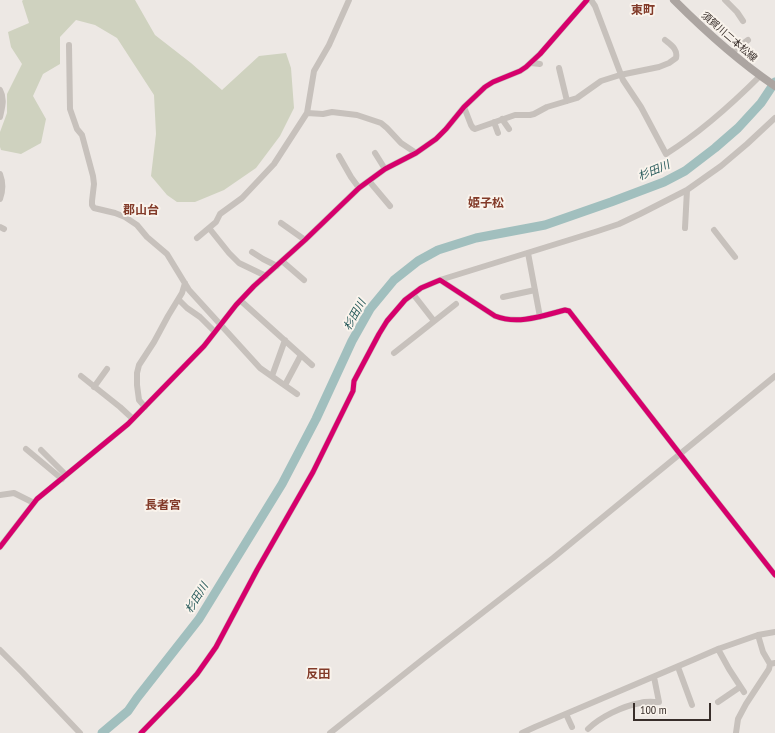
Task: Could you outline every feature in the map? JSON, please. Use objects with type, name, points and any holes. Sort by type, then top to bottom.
[{"type":"main road","name":"須賀川二本松線","points":[[674,0],[731,53],[775,86]]},
{"type":"street","points":[[197,238],[216,222],[220,214],[242,198],[274,164],[307,113],[314,71],[329,45],[349,0]]},
{"type":"street","points":[[0,547],[37,499],[128,424],[204,346],[254,286],[359,188],[385,169],[416,153],[436,139],[485,86],[520,71],[531,63],[587,0]]},
{"type":"street","points":[[590,0],[595,6],[620,75],[649,121],[666,154],[703,128],[762,77]]},
{"type":"street","points":[[724,0],[737,12],[743,21]]},
{"type":"street","points":[[464,108],[473,128],[478,129],[502,118],[515,115],[534,114],[547,107],[577,98],[601,81],[620,75],[659,67],[669,63],[676,58],[677,53],[676,50],[665,40]]},
{"type":"street","points":[[731,53],[748,40]]},
{"type":"street","points":[[69,45],[70,109],[82,135],[93,176],[94,184],[92,205],[94,208],[125,217],[137,225],[147,237],[167,254],[189,290],[260,368],[297,394]]},
{"type":"street","points":[[531,63],[540,64]]},
{"type":"street","points":[[559,68],[567,101]]},
{"type":"street","points":[[0,90],[3,99],[0,117]]},
{"type":"street","points":[[307,113],[322,114],[332,112],[357,116],[381,123],[401,143],[416,153]]},
{"type":"street","points":[[502,118],[509,129]]},
{"type":"street","points":[[141,733],[197,674],[216,647],[257,570],[313,472],[353,391],[354,381],[379,334],[405,300],[421,288],[440,280],[598,231],[619,224],[640,214],[687,190],[748,144],[775,118]]},
{"type":"street","points":[[494,122],[498,134]]},
{"type":"street","points":[[375,153],[385,169]]},
{"type":"street","points":[[339,156],[359,188]]},
{"type":"street","points":[[0,174],[2,184],[0,199]]},
{"type":"street","points":[[370,181],[390,206]]},
{"type":"street","points":[[685,228],[687,190]]},
{"type":"street","points":[[281,223],[305,240]]},
{"type":"street","points":[[209,228],[239,263],[266,276]]},
{"type":"street","points":[[714,230],[735,258]]},
{"type":"street","points":[[252,252],[276,266]]},
{"type":"street","points":[[528,253],[540,317]]},
{"type":"street","points":[[282,261],[304,280]]},
{"type":"street","points":[[440,280],[494,316],[501,319],[532,319],[565,310],[569,311],[775,575]]},
{"type":"street","points":[[145,407],[140,400],[137,385],[139,365],[182,293],[185,282]]},
{"type":"street","points":[[503,297],[535,290]]},
{"type":"street","points":[[412,294],[434,321]]},
{"type":"street","points":[[178,300],[200,317],[215,332]]},
{"type":"street","points":[[241,301],[312,365]]},
{"type":"street","points":[[394,353],[456,304]]},
{"type":"street","points":[[272,376],[285,340]]},
{"type":"street","points":[[285,385],[301,355]]},
{"type":"street","points":[[94,387],[107,369]]},
{"type":"street","points":[[81,376],[133,419]]},
{"type":"street","points":[[330,733],[422,659],[553,558],[775,376]]},
{"type":"street","points":[[26,449],[64,477]]},
{"type":"street","points":[[41,450],[64,477]]},
{"type":"street","points":[[0,495],[14,493],[34,503]]},
{"type":"street","points":[[522,733],[678,667],[718,648],[758,635],[775,632]]},
{"type":"street","points":[[736,733],[738,719],[772,663],[763,652],[758,635]]},
{"type":"street","points":[[718,648],[728,669],[742,689],[718,702]]},
{"type":"street","points":[[0,650],[80,733]]},
{"type":"street","points":[[678,667],[692,705]]},
{"type":"street","points":[[588,729],[601,719],[623,707],[641,702],[659,702],[654,677]]},
{"type":"street","points":[[566,714],[572,727]]},
{"type":"green space","points":[[135,0],[155,35],[222,90],[259,56],[286,53],[291,68],[294,108],[280,136],[256,168],[224,190],[195,202],[177,202],[167,195],[151,176],[156,134],[154,95],[117,38],[95,25],[76,20],[60,37],[60,64],[43,74],[33,96],[46,119],[41,143],[21,154],[1,150],[0,132],[7,113],[7,94],[22,64],[11,47],[8,32],[29,23],[22,1]]},
{"type":"waterway","name":"杉田川","points":[[102,733],[128,711],[199,619],[282,484],[316,419],[352,341],[370,309],[394,280],[418,261],[438,250],[476,238],[545,225],[664,182],[685,171],[738,128],[761,103],[775,82]]},
{"type":"cycle path","points":[[0,547],[37,499],[128,424],[204,346],[236,305],[254,286],[359,188],[385,169],[416,153],[436,139],[464,107],[485,87],[526,67],[540,54],[587,0]]},
{"type":"cycle path","points":[[141,733],[197,674],[216,647],[257,570],[313,472],[353,391],[354,381],[387,321],[405,300],[421,288],[440,280],[495,316],[504,319],[530,319],[565,310],[569,311],[775,575]]},
{"type":"district","name":"東町","points":[[643,11]]},
{"type":"district","name":"姫子松","points":[[486,204]]},
{"type":"district","name":"郡山台","points":[[141,211]]},
{"type":"district","name":"長者宮","points":[[163,506]]},
{"type":"district","name":"反田","points":[[318,675]]}]
